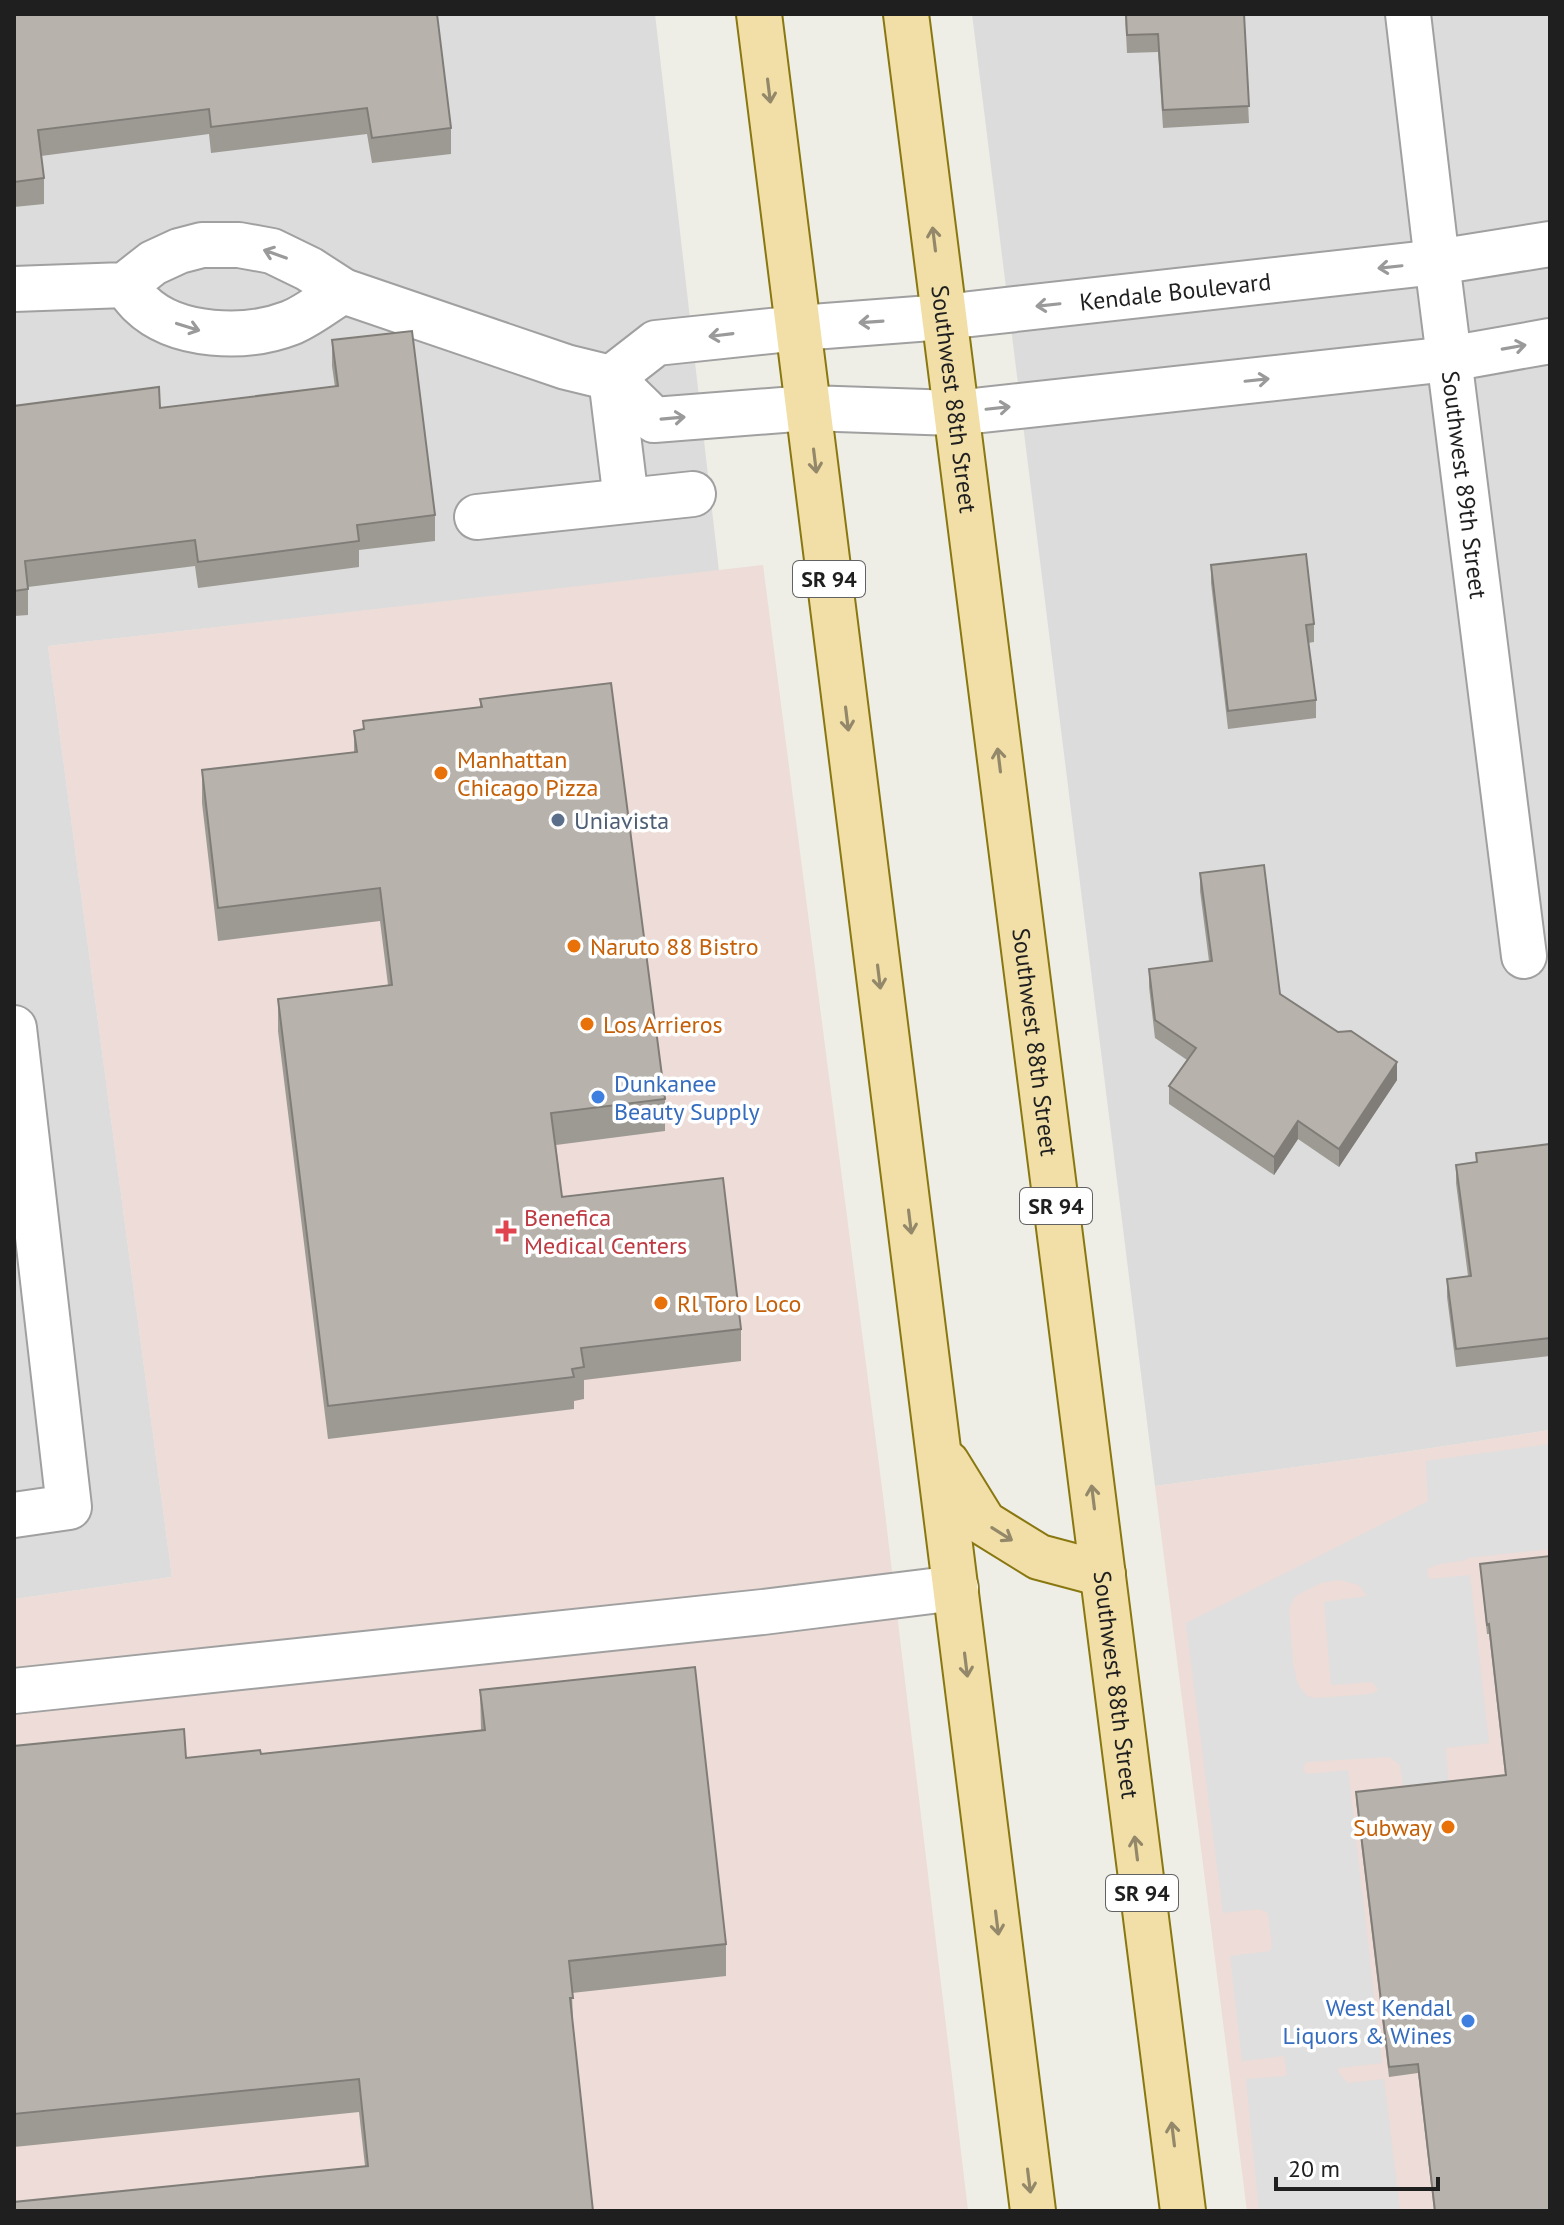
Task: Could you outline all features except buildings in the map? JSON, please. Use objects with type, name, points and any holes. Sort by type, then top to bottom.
[{"type":"main road","name":"SR 94","points":[[759,14],[1033,2211]]},
{"type":"main road","name":"Southwest 88th Street","points":[[906,14],[1183,2211]]},
{"type":"main road","points":[[939,1451],[984,1523],[1039,1557],[1103,1574]]},
{"type":"street","name":"Southwest 89th Street","points":[[1408,14],[1524,956]]},
{"type":"street","name":"Kendale Boulevard","points":[[611,378],[656,343],[944,317],[1437,262],[1550,244]]},
{"type":"street","points":[[14,289],[125,285],[153,263],[202,245],[239,245],[272,251],[309,269],[343,291],[566,367],[611,378],[654,420],[808,408],[955,413],[1449,359],[1550,341]]},
{"type":"street","points":[[125,285],[142,305],[159,317],[189,329],[221,335],[253,333],[291,323],[343,291]]},
{"type":"street","points":[[611,378],[626,500]]},
{"type":"street","points":[[477,517],[693,494]]},
{"type":"street","points":[[14,1028],[69,1507],[14,1515]]},
{"type":"street","points":[[14,1691],[763,1612],[956,1588]]},
{"type":"shaded area","points":[[14,14],[655,14],[719,571],[48,646],[172,1577],[14,1599]]},
{"type":"shaded area","points":[[972,14],[1550,14],[1550,1430],[1155,1486]]},
{"type":"shaded area","points":[[763,565],[883,1496],[968,2211],[14,2211],[14,1599],[172,1577],[48,646]]},
{"type":"shaded area","points":[[1550,1430],[1550,2211],[1247,2211],[1155,1486]]},
{"type":"shaded area","points":[[1550,1444],[1550,1549],[1467,1558],[1427,1570],[1429,1579],[1470,1575],[1489,1743],[1446,1748],[1449,1793],[1405,1798],[1400,1765],[1389,1757],[1306,1762],[1304,1765],[1303,1771],[1309,1774],[1348,1770],[1382,2063],[1339,2068],[1338,2072],[1348,2083],[1384,2079],[1400,2211],[1259,2211],[1246,2079],[1286,2076],[1287,2073],[1284,2056],[1242,2061],[1230,1956],[1270,1951],[1268,1913],[1259,1909],[1223,1913],[1186,1623],[1428,1501],[1426,1461]],"holes":[[[1339,1580],[1359,1585],[1367,1596],[1324,1602],[1331,1685],[1372,1682],[1378,1689],[1374,1693],[1360,1695],[1307,1696],[1298,1685],[1293,1664],[1289,1609],[1294,1598],[1321,1583]]]},
{"type":"place","name":"Manhattan Chicago Pizza","points":[[441,773]]},
{"type":"place","name":"Uniavista","points":[[558,820]]},
{"type":"place","name":"Naruto 88 Bistro","points":[[574,946]]},
{"type":"place","name":"Los Arrieros","points":[[587,1024]]},
{"type":"place","name":"Dunkanee Beauty Supply","points":[[598,1097]]},
{"type":"place","name":"Benefica Medical Centers","points":[[506,1231]]},
{"type":"place","name":"Rl Toro Loco","points":[[661,1303]]},
{"type":"place","name":"Subway","points":[[1448,1827]]},
{"type":"place","name":"West Kendal Liquors & Wines","points":[[1468,2021]]}]
